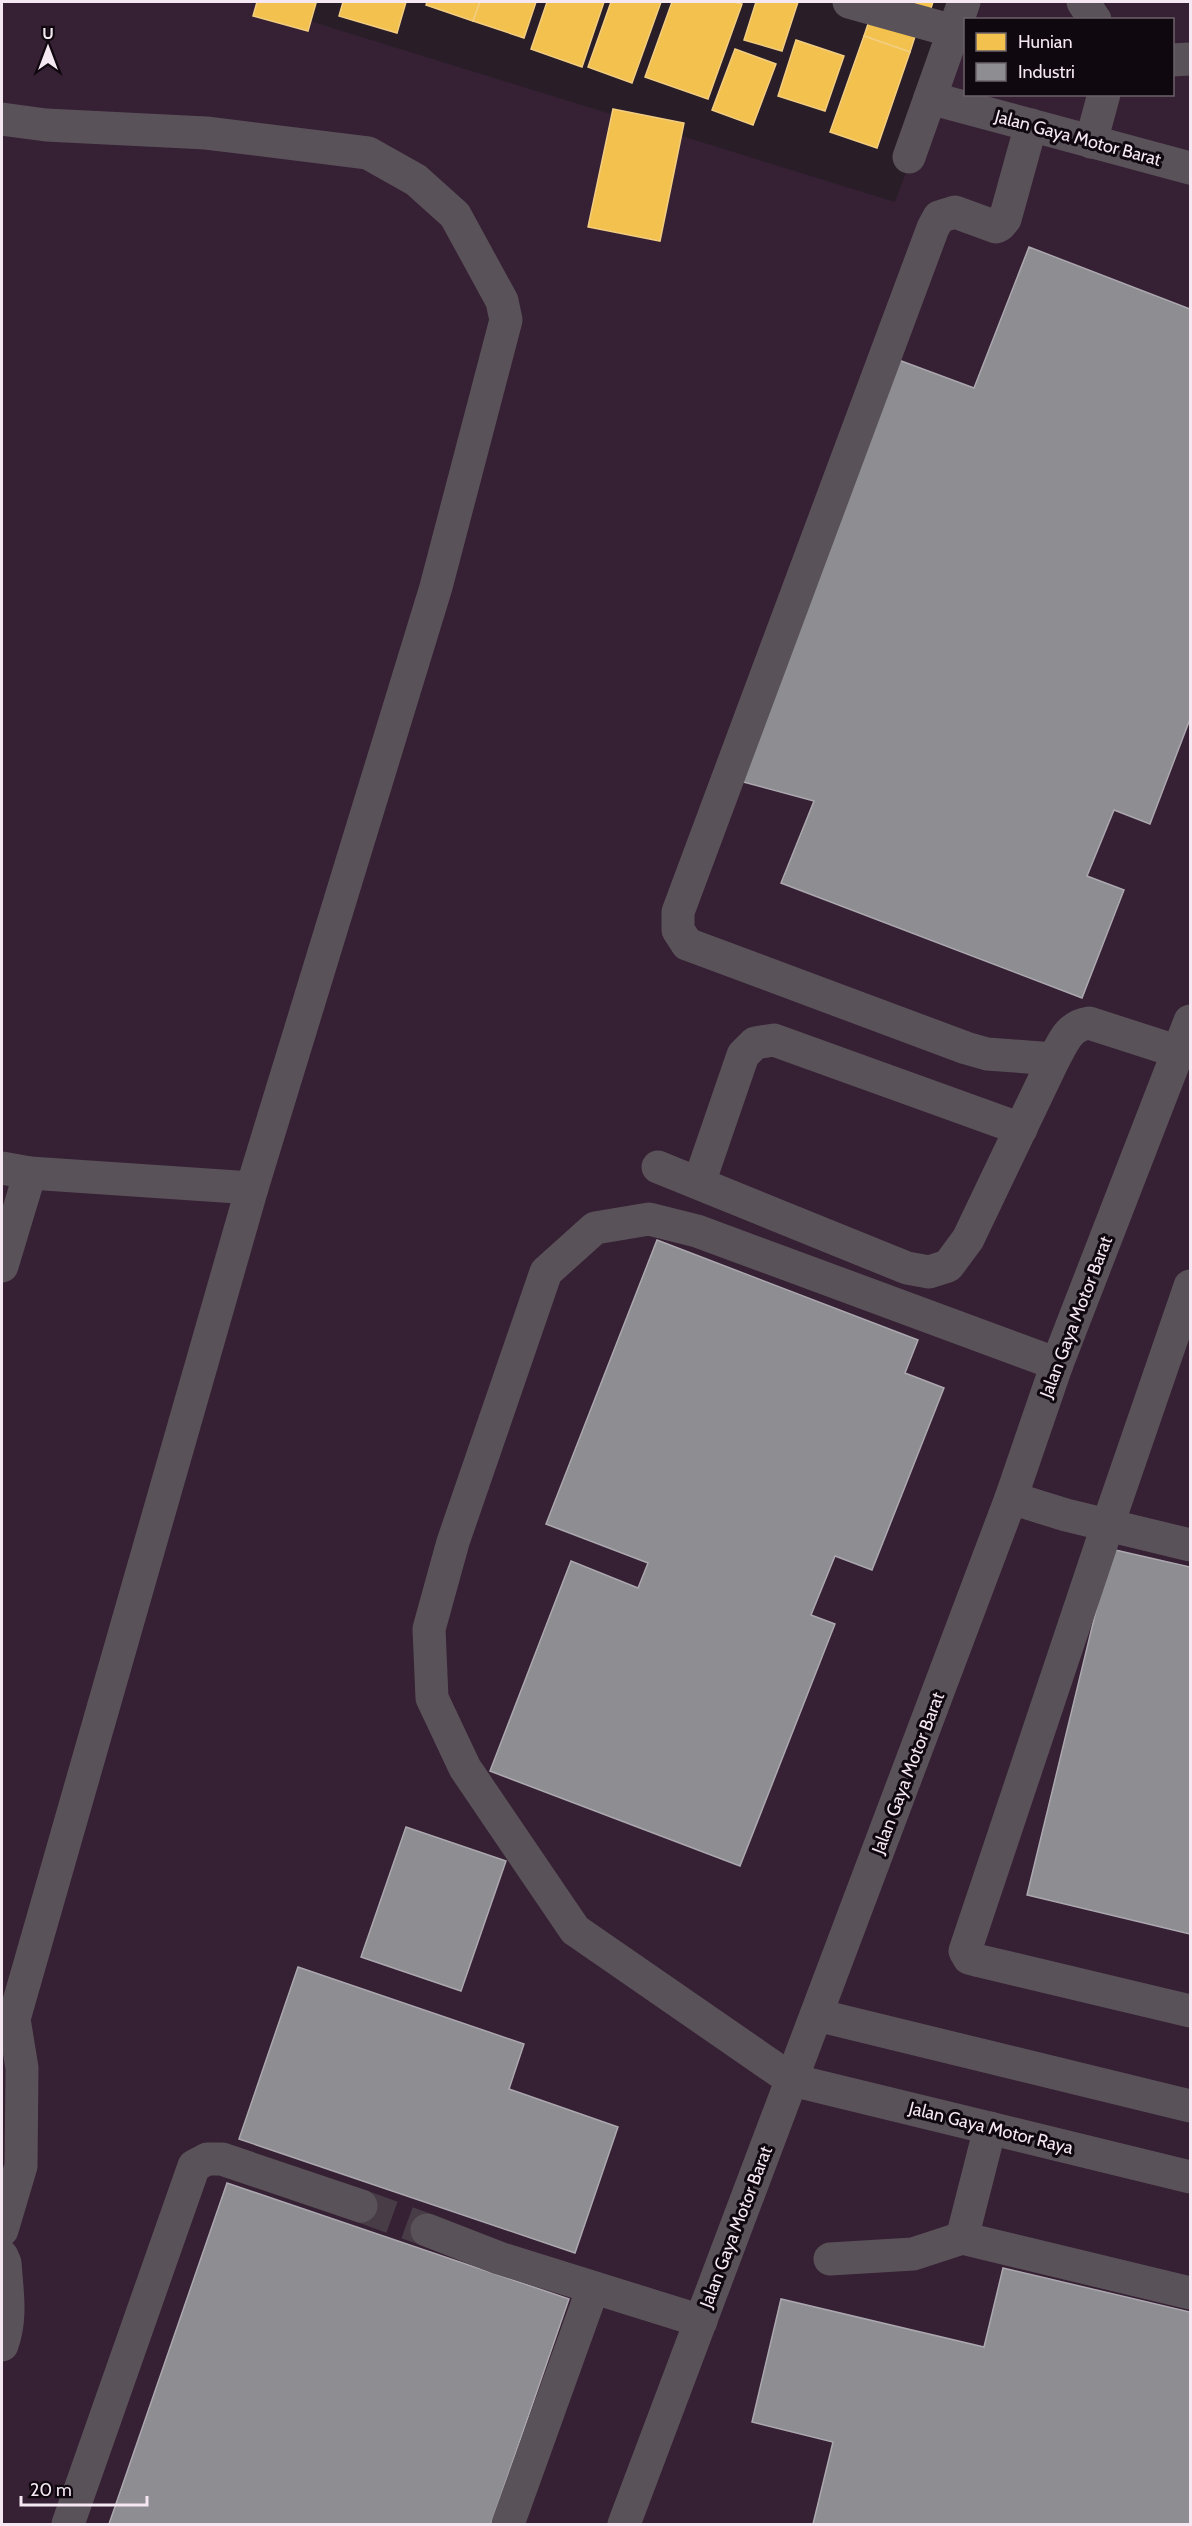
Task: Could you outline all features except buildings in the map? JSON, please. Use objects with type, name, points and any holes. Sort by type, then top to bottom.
[{"type":"street","points":[[849,2],[958,16],[909,157]]},
{"type":"street","points":[[1083,2],[1094,18]]},
{"type":"street","points":[[1174,60],[1191,59]]},
{"type":"street","points":[[1091,142],[1103,96]]},
{"type":"street","name":"Jalan Gaya Motor Barat","points":[[930,98],[1191,168]]},
{"type":"street","points":[[2,119],[46,125],[206,133],[368,153],[416,180],[455,215],[502,301],[506,320],[436,587],[252,1188],[8,2018],[22,2068],[21,2166],[2,2230]]},
{"type":"street","points":[[1031,125],[1005,219],[1000,225],[996,227],[955,212],[939,217],[933,228],[678,912],[678,930],[687,944],[966,1048],[987,1054],[1054,1059]]},
{"type":"street","name":"Jalan Gaya Motor Barat","points":[[628,2524],[701,2321],[1011,1498],[1057,1364],[1191,1021]]},
{"type":"street","points":[[658,1167],[907,1268],[929,1272],[948,1266],[968,1239],[1054,1059],[1068,1034],[1077,1025],[1089,1023],[1179,1052]]},
{"type":"street","points":[[699,1183],[743,1055],[755,1043],[774,1040],[1021,1129]]},
{"type":"street","points":[[2,1266],[16,1170],[252,1188]]},
{"type":"street","points":[[792,2080],[575,1930],[465,1768],[432,1698],[429,1629],[453,1542],[546,1272],[595,1228],[649,1219],[696,1231],[1057,1364]]},
{"type":"street","points":[[1191,1286],[1108,1524],[965,1951],[969,1958],[980,1961],[1191,2011]]},
{"type":"street","points":[[1011,1498],[1066,1515],[1191,1545]]},
{"type":"street","points":[[817,2015],[1191,2106]]},
{"type":"street","name":"Jalan Gaya Motor Raya","points":[[792,2080],[1191,2176]]},
{"type":"street","points":[[962,2238],[990,2128]]},
{"type":"street","points":[[68,2524],[194,2166],[207,2159],[222,2159],[361,2206]]},
{"type":"street","points":[[427,2230],[499,2258],[701,2321]]},
{"type":"street","points":[[830,2259],[913,2254],[962,2238],[1191,2293]]},
{"type":"street","points":[[2,2256],[5,2264],[9,2315],[8,2329],[2,2345]]},
{"type":"street","points":[[508,2524],[593,2288]]},
{"type":"shaded area","points":[[2,2],[248,2],[895,202],[964,18],[970,2],[1190,2],[1190,2524],[2,2524]]},
{"type":"tunnel","points":[[361,2206],[427,2230]]}]
